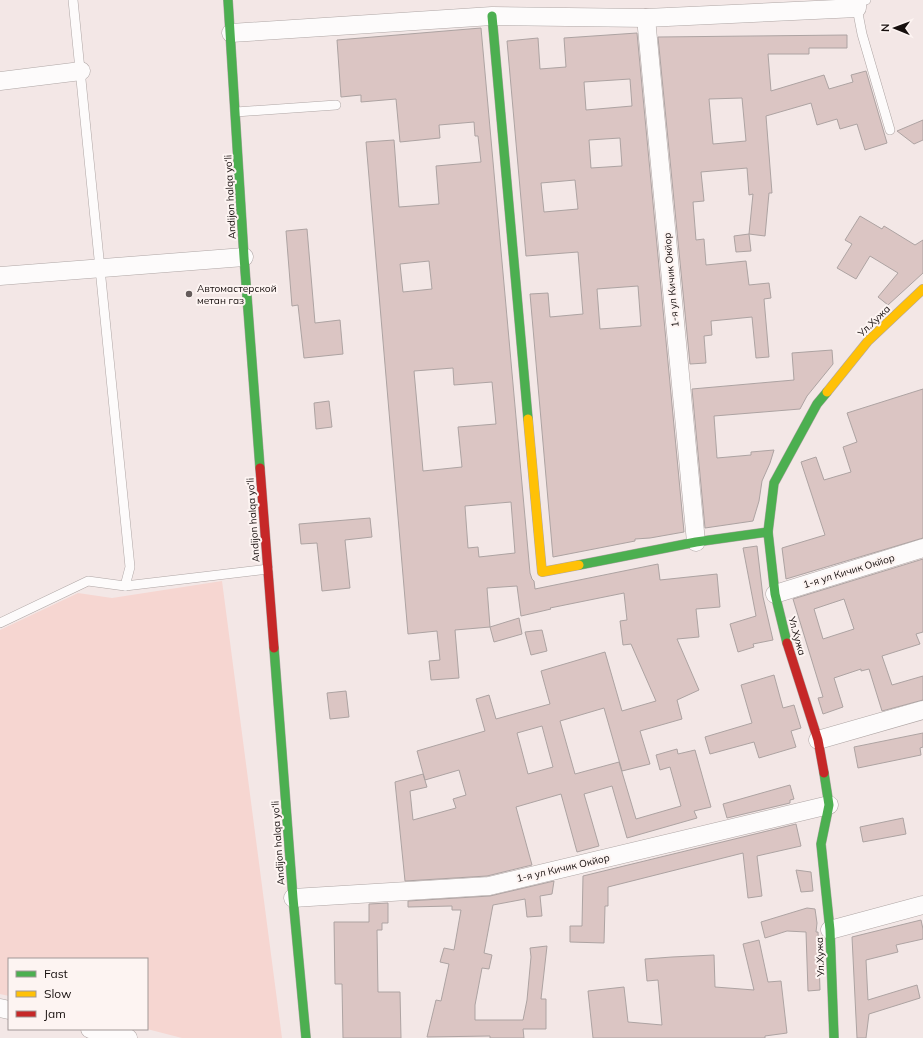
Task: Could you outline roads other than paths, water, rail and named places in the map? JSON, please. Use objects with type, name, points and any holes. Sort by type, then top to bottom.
[{"type":"main road","name":"Andijon halqa yo‘li","points":[[228,0],[244,257],[293,898],[306,1038]]},
{"type":"main road","points":[[492,16],[542,572],[696,542],[768,532]]},
{"type":"main road","name":"Ул.Хужа","points":[[834,1038],[830,930],[821,844],[829,805],[818,740],[783,630],[775,594],[768,532],[774,483],[817,404],[868,341],[923,289]]},
{"type":"street","points":[[231,33],[492,16],[646,18],[860,3]]},
{"type":"street","name":"1-я ул Кичик Окйор","points":[[646,18],[696,542]]},
{"type":"street","points":[[0,81],[81,71]]},
{"type":"street","points":[[0,276],[244,257]]},
{"type":"street","name":"1-я ул Кичик Окйор","points":[[775,594],[923,548]]},
{"type":"street","points":[[818,740],[923,710]]},
{"type":"street","name":"1-я ул Кичик Окйор","points":[[293,898],[489,886],[829,805]]},
{"type":"street","points":[[830,930],[923,905]]},
{"type":"street","points":[[94,1030],[128,1038]]},
{"type":"lane","points":[[73,0],[130,567],[124,586]]},
{"type":"lane","points":[[860,3],[862,34],[890,130]]},
{"type":"lane","points":[[236,112],[336,105]]},
{"type":"lane","points":[[0,623],[88,581],[124,586],[268,569]]},
{"type":"place","name":"Автомастерской метан газ","points":[[189,294]]}]
